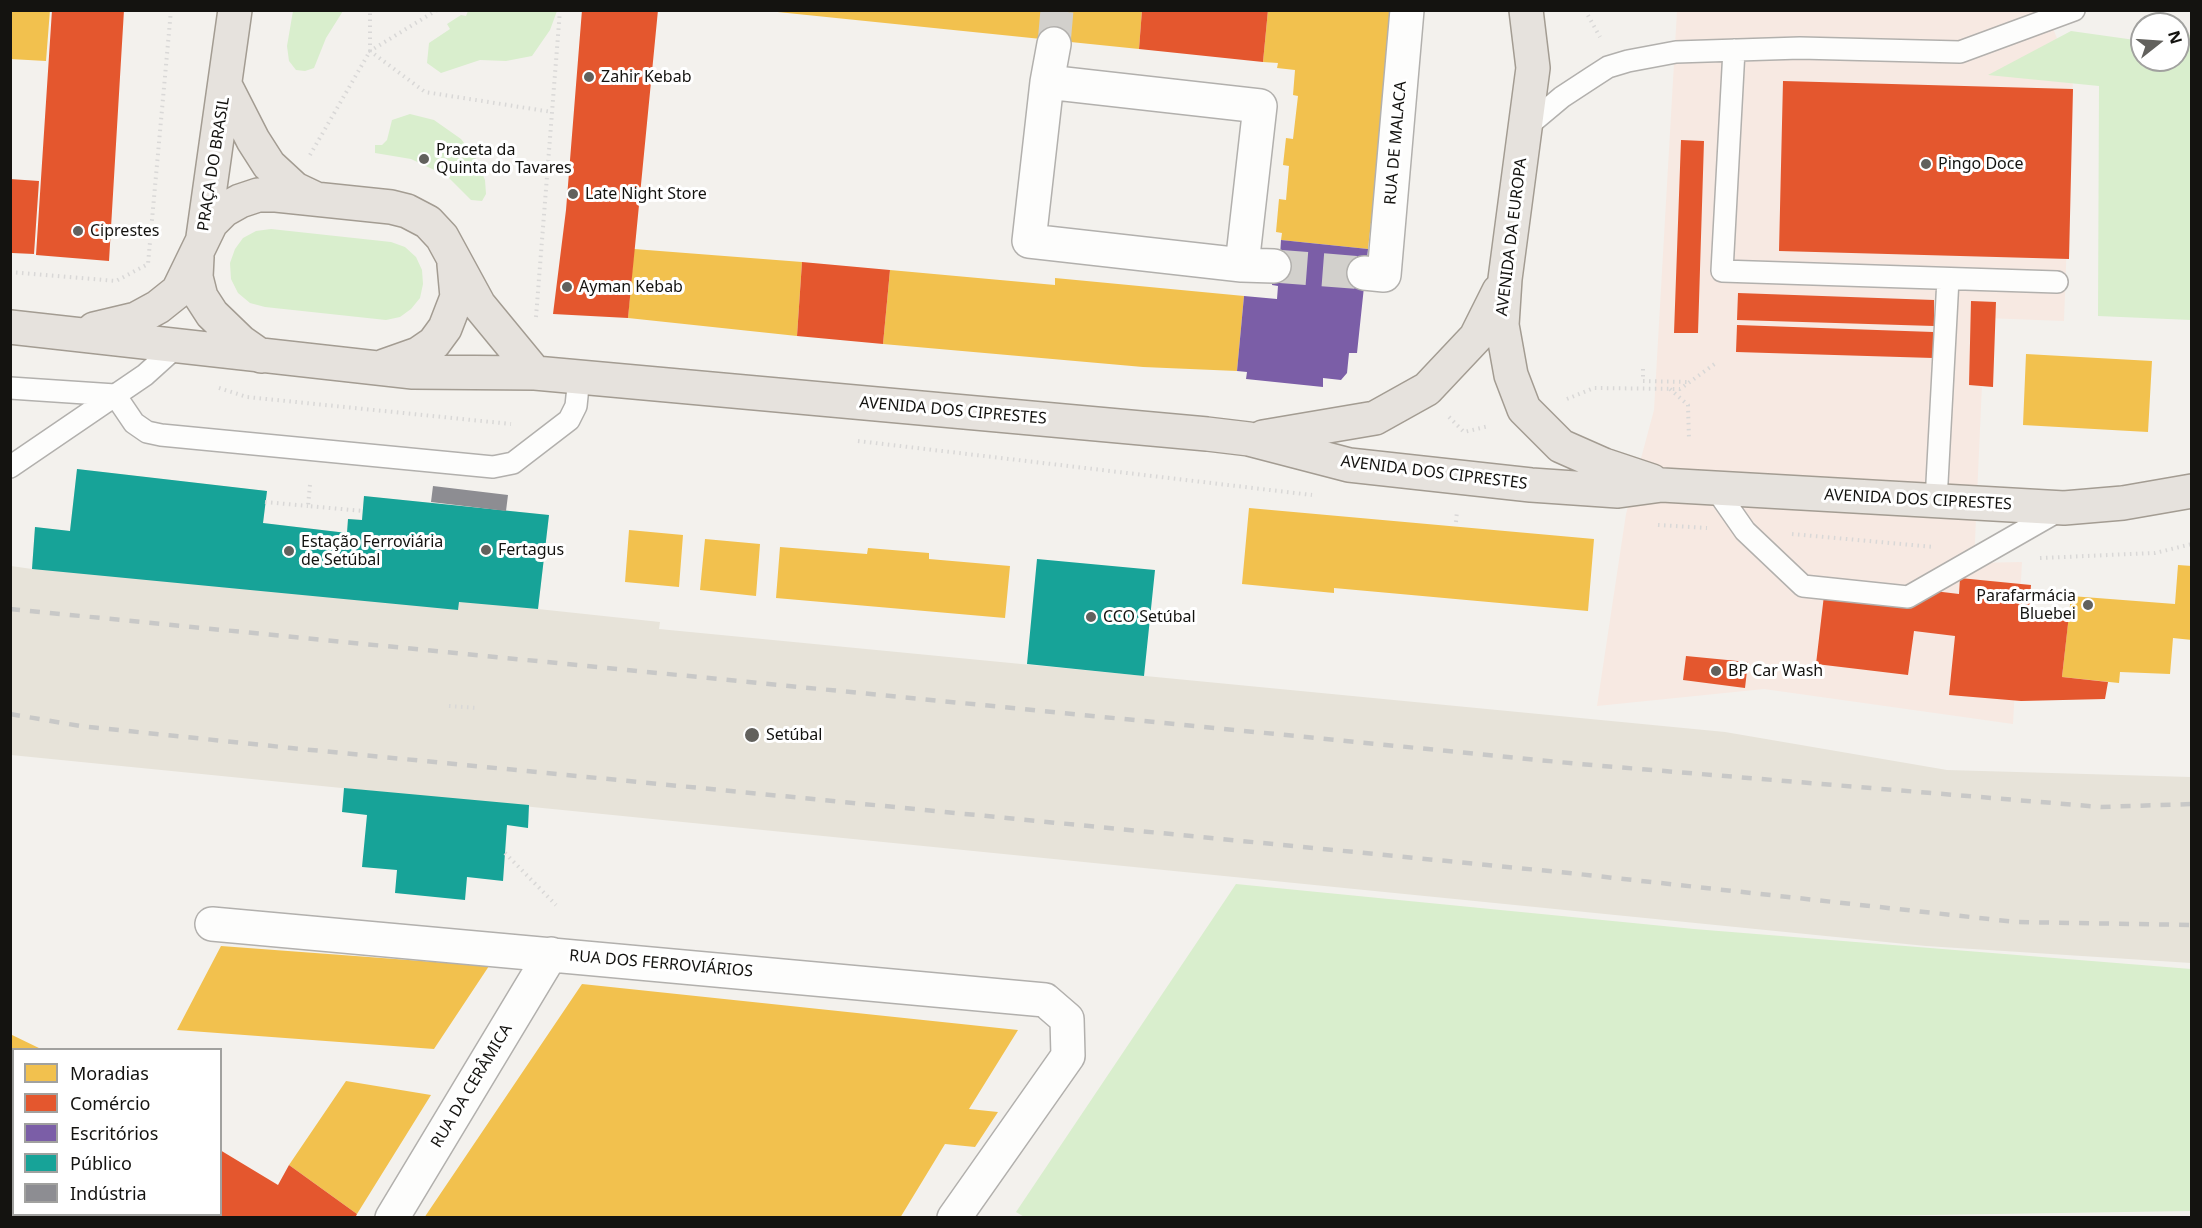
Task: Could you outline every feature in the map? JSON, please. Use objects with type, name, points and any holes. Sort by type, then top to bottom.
[{"type":"main road","name":"PRAÇA DO BRASIL","points":[[200,249],[236,10]]},
{"type":"main road","name":"AVENIDA DA EUROPA","points":[[1526,10],[1533,68],[1505,279],[1502,325],[1511,375],[1524,409],[1561,446],[1604,465],[1662,485]]},
{"type":"main road","points":[[1533,68],[1543,27],[1551,10]]},
{"type":"main road","name":"PRAÇA DO BRASIL","points":[[226,87],[253,140],[269,165],[295,189],[315,199]]},
{"type":"main road","name":"AVENIDA DOS CIPRESTES","points":[[71,332],[109,327],[135,319],[158,307],[178,291],[211,223],[225,210],[240,201],[258,195],[276,195],[407,211],[428,222],[442,237],[479,306],[535,374]]},
{"type":"main road","points":[[200,249],[196,277],[201,297],[212,314],[241,342],[262,357]]},
{"type":"main road","name":"AVENIDA DOS CIPRESTES","points":[[377,368],[418,354],[434,343],[445,328],[457,297],[452,255]]},
{"type":"main road","points":[[1249,439],[1375,418],[1427,388],[1476,337],[1505,279]]},
{"type":"main road","name":"AVENIDA DOS CIPRESTES","points":[[10,327],[71,332],[262,357],[421,372],[579,377],[1249,439],[1349,465],[1531,485],[1618,491],[1662,485],[2064,508],[2123,504],[2192,491]]},
{"type":"street","name":"RUA DE MALACA","points":[[1374,274],[1407,10]]},
{"type":"street","points":[[1054,44],[1047,82],[1029,241],[1242,265],[1274,266]]},
{"type":"street","points":[[1047,82],[1260,106],[1242,265]]},
{"type":"street","name":"RUA DOS FERROVIÁRIOS","points":[[212,924],[1045,1000],[1067,1019],[1068,1056],[954,1218]]},
{"type":"street","name":"RUA DA CERÂMICA","points":[[392,1218],[551,954]]},
{"type":"lane","points":[[1525,128],[1562,97],[1608,67],[1676,52],[1800,48],[1960,52],[2074,10]]},
{"type":"lane","points":[[1734,50],[1722,271],[2057,282]]},
{"type":"lane","points":[[1936,501],[1948,279]]},
{"type":"lane","points":[[14,462],[42,446],[145,375],[176,347]]},
{"type":"lane","points":[[115,395],[134,423],[147,432],[161,435],[493,467],[513,464],[569,420],[576,406],[579,377]]},
{"type":"lane","points":[[10,388],[115,395]]},
{"type":"lane","points":[[1715,488],[1745,531],[1803,586],[1908,597],[1982,552],[2064,508]]},
{"type":"path","points":[[10,272],[116,281],[148,264],[171,10]]},
{"type":"path","points":[[370,10],[370,51]]},
{"type":"path","points":[[307,160],[370,51],[437,10]]},
{"type":"path","points":[[536,323],[560,10]]},
{"type":"path","points":[[1585,10],[1600,37]]},
{"type":"path","points":[[370,51],[425,92],[552,112]]},
{"type":"path","points":[[1566,400],[1594,388],[1680,389],[1716,363]]},
{"type":"path","points":[[1644,369],[1643,381],[1689,382]]},
{"type":"path","points":[[209,384],[237,396],[529,426],[569,420]]},
{"type":"path","points":[[1670,388],[1688,405],[1689,440]]},
{"type":"path","points":[[1446,414],[1464,432],[1489,426]]},
{"type":"path","points":[[847,440],[1318,496]]},
{"type":"path","points":[[308,506],[310,485]]},
{"type":"path","points":[[265,502],[363,512]]},
{"type":"path","points":[[1445,509],[1468,511]]},
{"type":"path","points":[[1653,524],[1874,540],[2040,558],[2155,552],[2192,544]]},
{"type":"path","points":[[449,706],[478,708]]},
{"type":"path","points":[[505,852],[556,905]]},
{"type":"shaded area","points":[[1677,11],[2046,11],[2073,78],[2064,321],[1985,318],[1974,563],[2022,562],[2013,724],[1764,689],[1597,706],[1626,514],[1654,410]]},
{"type":"shaded area","points":[[77,469],[267,491],[263,523],[347,533],[348,519],[362,520],[364,496],[549,515],[538,609],[660,622],[659,629],[1725,732],[1947,770],[2191,777],[2191,963],[1926,946],[11,755],[11,566],[32,569],[35,527],[70,531]]},
{"type":"green space","points":[[557,10],[550,30],[532,56],[506,61],[480,60],[441,73],[427,63],[429,43],[450,29],[447,24],[461,15],[466,16],[468,11]]},
{"type":"green space","points":[[293,11],[343,11],[326,38],[314,68],[305,71],[296,70],[289,61],[287,46]]},
{"type":"green space","points":[[2071,31],[2130,39],[2130,72],[2190,72],[2191,34],[2191,320],[2098,316],[2099,86],[1988,75]]},
{"type":"green space","points":[[410,114],[434,120],[461,139],[476,159],[485,180],[486,194],[482,201],[471,200],[447,176],[411,159],[375,153],[375,145],[382,145],[387,140],[392,120]]},
{"type":"green space","points":[[271,229],[391,242],[405,247],[416,257],[422,270],[423,284],[420,298],[400,317],[386,320],[265,307],[250,303],[238,293],[231,279],[230,263],[235,249],[243,238],[256,231]]},
{"type":"green space","points":[[1236,884],[1694,929],[2191,969],[2191,1211],[1734,1218],[1026,1218],[1016,1212]]},
{"type":"building: Moradias","points":[[10,10],[50,10],[46,61],[10,59]]},
{"type":"building: Moradias","points":[[758,10],[1142,10],[1139,49]]},
{"type":"building: Moradias","points":[[1268,10],[1395,10],[1368,249],[1281,240],[1282,233],[1276,232],[1279,199],[1286,200],[1289,166],[1283,165],[1286,138],[1293,139],[1298,96],[1293,95],[1295,70],[1277,68],[1278,63],[1263,62]]},
{"type":"building: Moradias","points":[[634,249],[802,262],[797,336],[628,318]]},
{"type":"building: Moradias","points":[[890,270],[1055,285],[1055,278],[1244,296],[1237,371],[1143,367],[883,344]]},
{"type":"building: Moradias","points":[[2026,354],[2152,361],[2148,432],[2023,425]]},
{"type":"building: Moradias","points":[[1249,508],[1594,539],[1588,611],[1334,588],[1334,593],[1242,584]]},
{"type":"building: Moradias","points":[[629,530],[683,535],[679,587],[625,582]]},
{"type":"building: Moradias","points":[[705,539],[760,544],[756,596],[700,590]]},
{"type":"building: Moradias","points":[[780,547],[867,554],[868,548],[929,553],[929,559],[1010,566],[1005,618],[776,598]]},
{"type":"building: Moradias","points":[[2178,565],[2192,566],[2192,640],[2173,638],[2170,674],[2120,672],[2119,683],[2062,677],[2071,596],[2175,604]]},
{"type":"building: Moradias","points":[[221,946],[489,966],[434,1049],[177,1030]]},
{"type":"building: Moradias","points":[[582,984],[1018,1030],[969,1109],[998,1112],[975,1147],[945,1144],[900,1218],[424,1218]]},
{"type":"building: Moradias","points":[[10,1034],[39,1048],[12,1048],[12,1128],[10,1127]]},
{"type":"building: Moradias","points":[[346,1081],[431,1095],[357,1214],[289,1165]]},
{"type":"building: Comércio","points":[[52,10],[124,10],[109,261],[36,255]]},
{"type":"building: Comércio","points":[[582,10],[658,10],[628,318],[553,314],[566,210]]},
{"type":"building: Comércio","points":[[1142,10],[1268,10],[1263,62],[1139,49]]},
{"type":"building: Comércio","name":"Pingo Doce","points":[[1783,81],[2073,89],[2069,259],[1779,251]]},
{"type":"building: Comércio","points":[[1681,140],[1704,141],[1698,333],[1674,333]]},
{"type":"building: Comércio","points":[[10,179],[39,181],[34,254],[12,253]]},
{"type":"building: Comércio","points":[[802,262],[890,270],[883,344],[797,336]]},
{"type":"building: Comércio","points":[[1738,293],[1934,300],[1934,326],[1737,320]]},
{"type":"building: Comércio","points":[[1971,301],[1996,302],[1993,387],[1969,385]]},
{"type":"building: Comércio","points":[[1737,325],[1933,332],[1933,358],[1736,352]]},
{"type":"building: Comércio","points":[[1826,578],[1959,594],[1960,578],[2031,585],[2029,611],[2069,615],[2062,677],[2108,682],[2105,699],[2021,701],[1949,695],[1955,636],[1914,631],[1908,675],[1816,664]]},
{"type":"building: Comércio","name":"BP Car Wash","points":[[1686,656],[1748,662],[1745,688],[1683,680]]},
{"type":"building: Comércio","points":[[222,1151],[278,1185],[289,1165],[357,1214],[355,1218],[172,1218],[169,1216],[222,1216]]},
{"type":"building: Escritórios","points":[[1281,240],[1368,249],[1357,353],[1349,353],[1347,373],[1341,380],[1323,378],[1323,387],[1246,379],[1247,372],[1237,371],[1244,296],[1277,299],[1278,286],[1272,285],[1274,266],[1280,256]]},
{"type":"building: Público","name":"Estação Ferroviária de Setúbal","points":[[77,469],[267,491],[263,523],[347,533],[348,519],[362,520],[364,496],[549,515],[538,609],[459,602],[458,610],[32,569],[35,527],[70,531]]},
{"type":"building: Público","name":"CCO Setúbal","points":[[1037,559],[1155,570],[1144,676],[1027,664]]},
{"type":"building: Público","points":[[344,788],[529,805],[528,828],[507,825],[503,881],[467,877],[465,900],[395,893],[397,870],[362,867],[367,815],[342,812]]},
{"type":"building: Indústria","points":[[433,486],[508,495],[506,511],[431,502]]},
{"type":"tunnel","points":[[1054,44],[1057,10]]},
{"type":"tunnel","points":[[1274,266],[1364,273]]},
{"type":"railway","points":[[10,609],[1579,764],[2101,807],[2192,804]]},
{"type":"railway","points":[[10,714],[80,726],[291,748],[1569,873],[2016,922],[2192,925]]},
{"type":"place","name":"Zahir Kebab","points":[[589,77]]},
{"type":"place","name":"Praceta da Quinta do Tavares","points":[[424,159]]},
{"type":"place","name":"Pingo Doce","points":[[1926,164]]},
{"type":"place","name":"Late Night Store","points":[[573,194]]},
{"type":"place","name":"Ciprestes","points":[[78,231]]},
{"type":"place","name":"Ayman Kebab","points":[[567,287]]},
{"type":"place","name":"Fertagus","points":[[486,550]]},
{"type":"place","name":"Estação Ferroviária de Setúbal","points":[[289,551]]},
{"type":"place","name":"Parafarmácia Bluebei","points":[[2088,605]]},
{"type":"place","name":"CCO Setúbal","points":[[1091,617]]},
{"type":"place","name":"BP Car Wash","points":[[1716,671]]},
{"type":"place","name":"Setúbal","points":[[752,735]]}]
